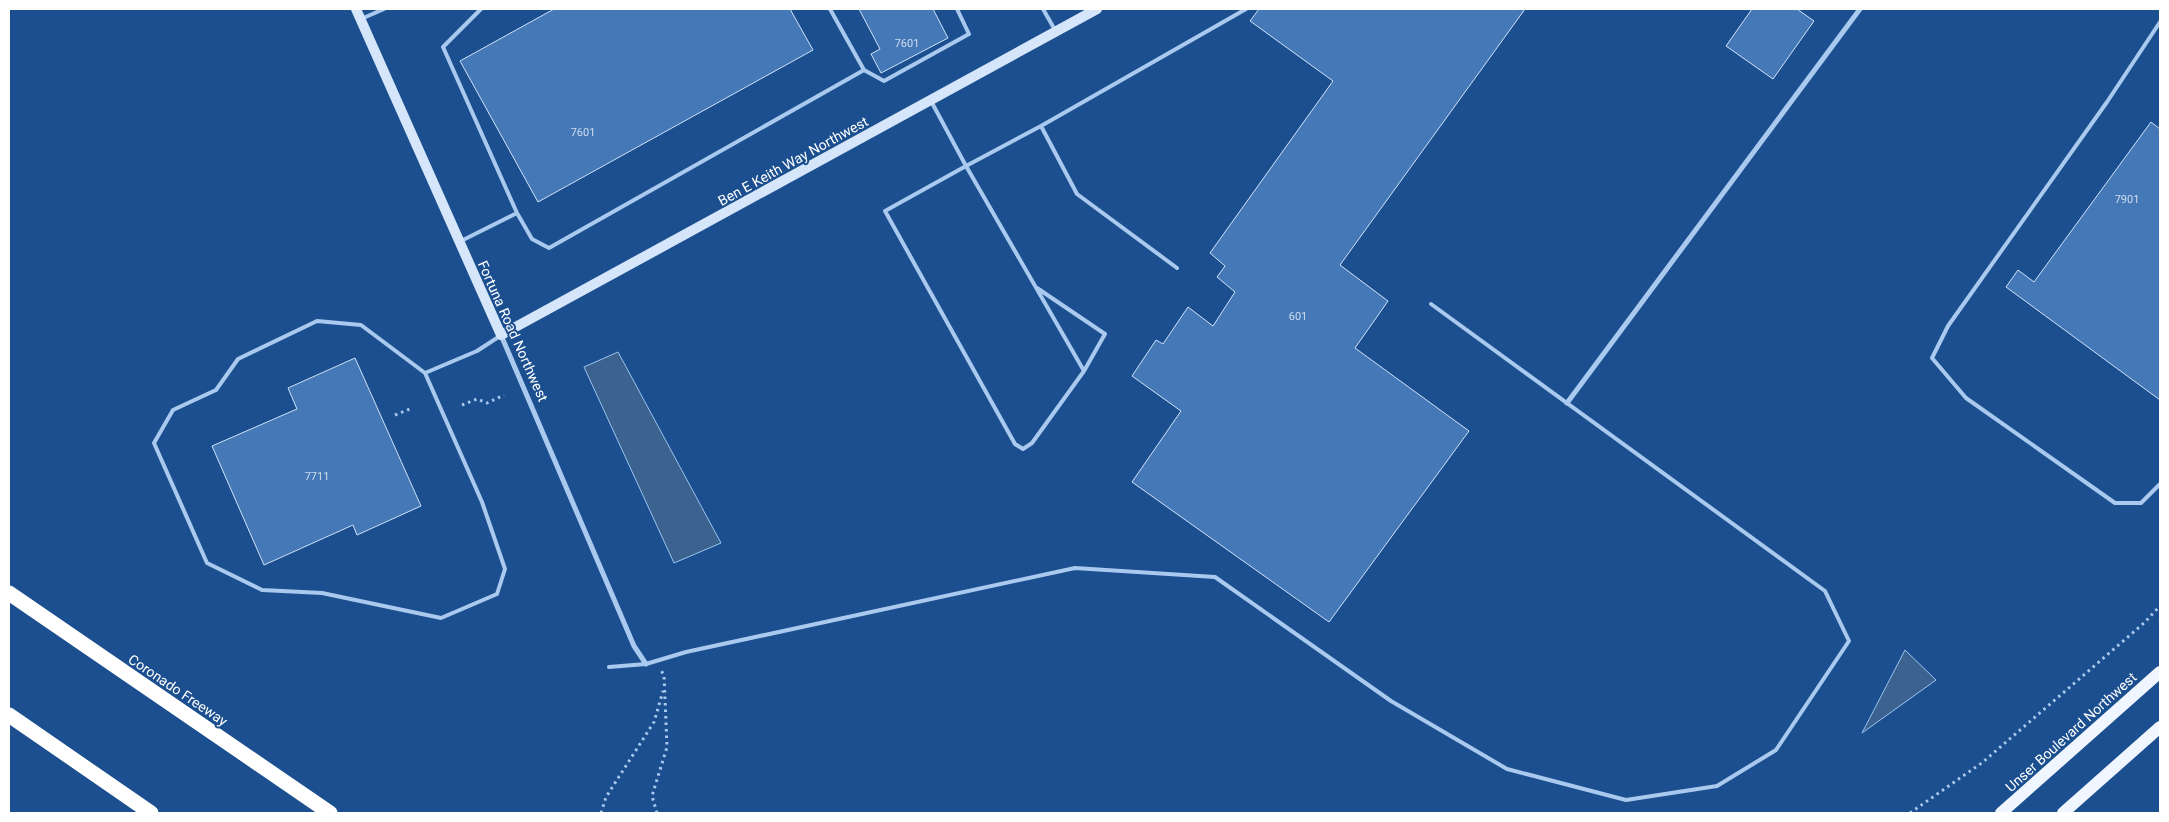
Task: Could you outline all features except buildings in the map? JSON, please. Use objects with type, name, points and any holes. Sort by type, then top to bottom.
[{"type":"highway","name":"Coronado Freeway","points":[[9,593],[330,813]]},
{"type":"highway","points":[[9,716],[151,813]]},
{"type":"main road","name":"Unser Boulevard Northwest","points":[[2001,813],[2160,672]]},
{"type":"main road","points":[[2063,813],[2160,726]]},
{"type":"street","name":"Fortuna Road Northwest","points":[[356,9],[501,335],[634,646],[646,664]]},
{"type":"street","name":"Ben E Keith Way Northwest","points":[[501,335],[1097,9]]},
{"type":"street","points":[[1566,403],[1860,9]]},
{"type":"lane","points":[[360,19],[384,9]]},
{"type":"lane","points":[[480,9],[443,47],[517,213],[532,239],[549,248],[864,70]]},
{"type":"lane","points":[[830,9],[864,70],[884,81],[969,34],[957,9]]},
{"type":"lane","points":[[1043,9],[1056,32]]},
{"type":"lane","points":[[1035,286],[1105,334],[1084,371],[1032,443],[1023,448],[1015,444],[885,211],[1041,126],[1246,9]]},
{"type":"lane","points":[[2160,22],[2108,102],[1948,326],[1932,358],[1966,398],[2115,503],[2141,503],[2160,484]]},
{"type":"lane","points":[[931,101],[966,166],[1084,371]]},
{"type":"lane","points":[[1041,126],[1077,194],[1177,268]]},
{"type":"lane","points":[[459,242],[517,213]]},
{"type":"lane","points":[[609,667],[646,664],[686,652],[1076,568],[1214,576],[1391,701],[1507,768],[1626,800],[1717,786],[1776,750],[1849,641],[1825,591],[1431,304]]},
{"type":"lane","points":[[317,321],[362,325],[425,373],[482,502],[505,569],[497,594],[441,618],[322,592],[262,590],[207,563],[154,443],[173,410],[216,390],[238,359],[317,321]]},
{"type":"lane","points":[[425,373],[477,352],[501,335]]},
{"type":"path","points":[[462,405],[476,399],[487,403],[504,395]]},
{"type":"path","points":[[395,415],[410,408]]},
{"type":"path","points":[[1910,813],[1983,762],[2144,623],[2160,606]]},
{"type":"path","points":[[646,664],[659,668],[664,674],[667,747],[652,796],[657,813]]},
{"type":"path","points":[[601,813],[606,797],[654,722],[664,688]]},
{"type":"water","points":[[618,352],[721,543],[674,563],[584,367]]},
{"type":"water","points":[[1905,650],[1936,680],[1862,733]]}]
